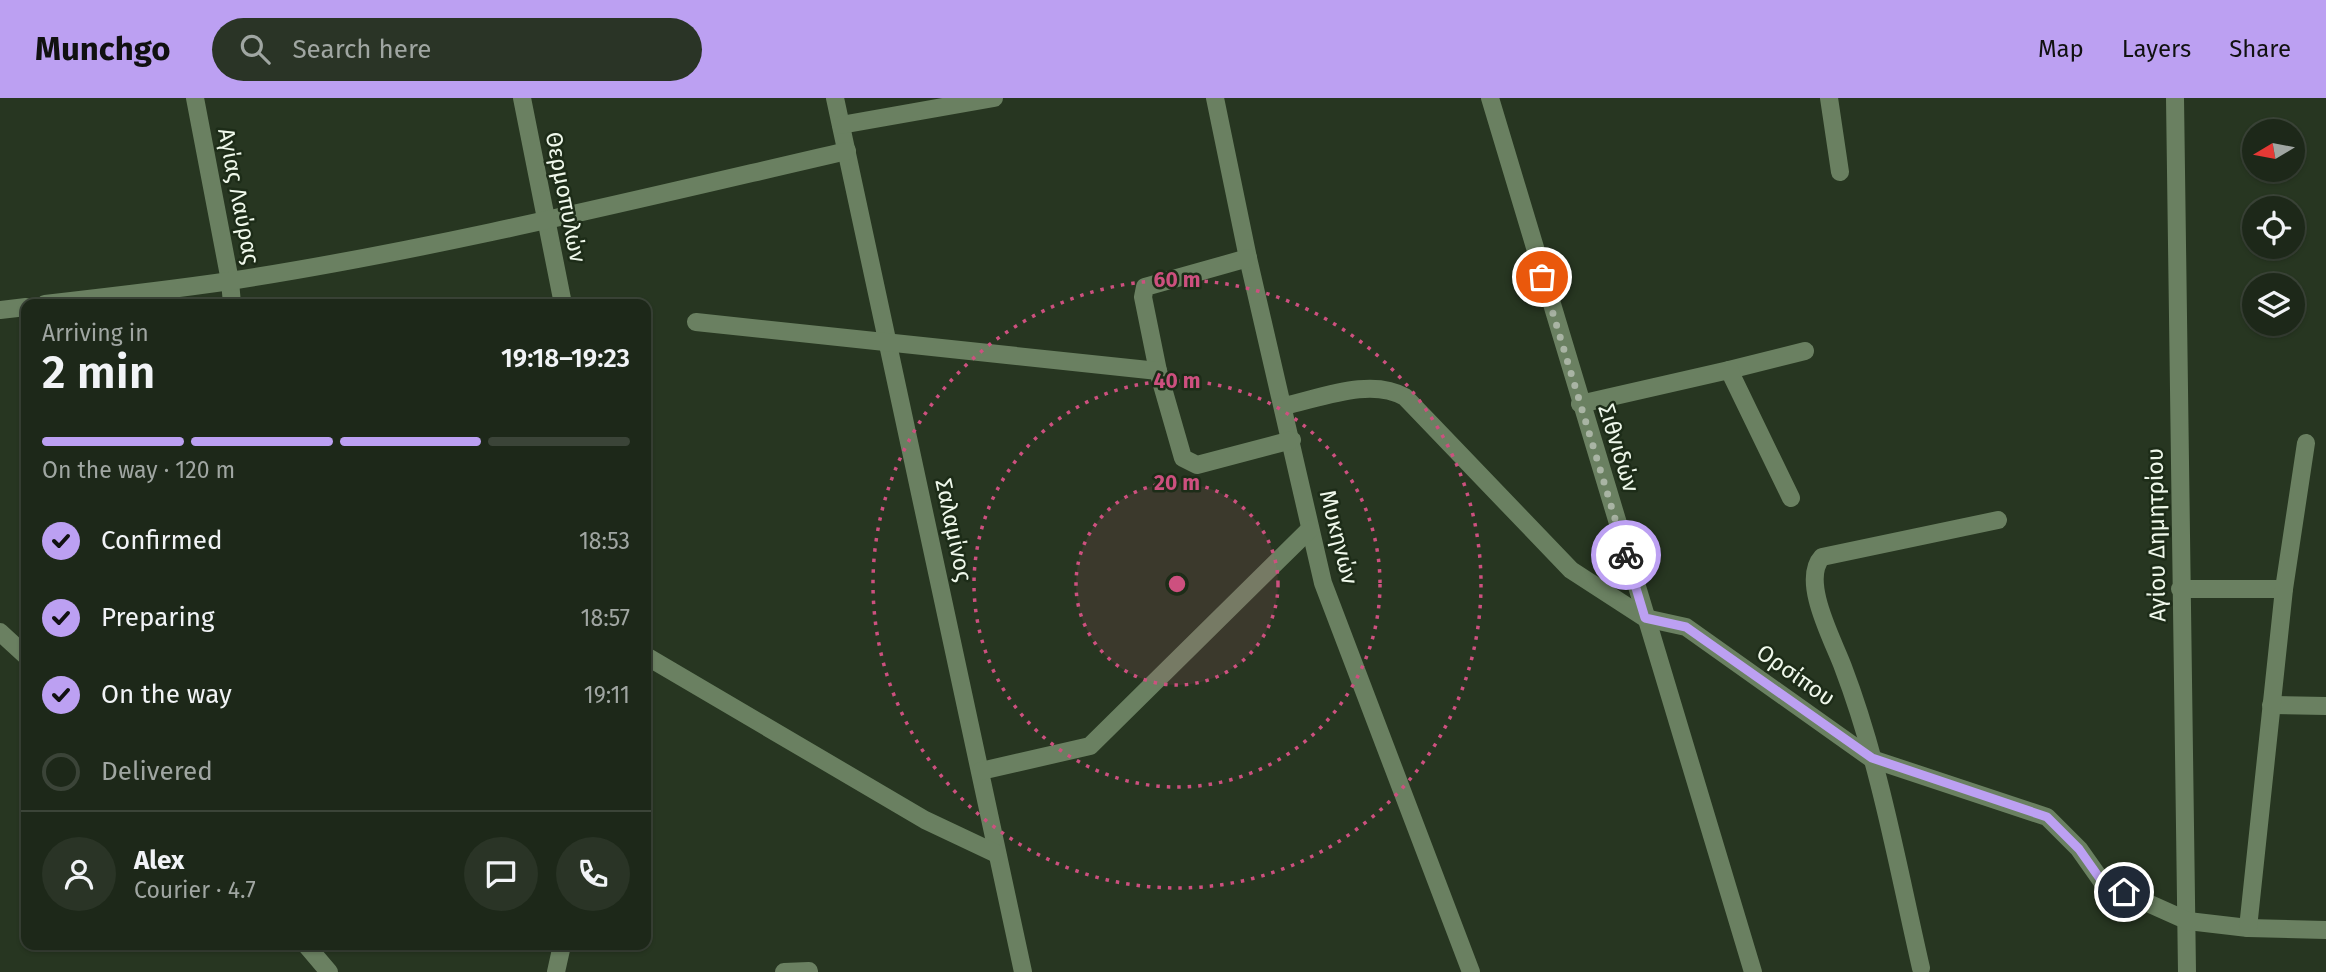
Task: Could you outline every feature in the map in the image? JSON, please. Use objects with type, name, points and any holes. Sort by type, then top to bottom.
[{"type":"street","name":"Αγίας Λαύρας","points":[[195,98],[232,299]]},
{"type":"street","name":"Θερμοπυλών","points":[[522,98],[562,299]]},
{"type":"street","name":"Σαλαμίνος","points":[[835,98],[1023,972]]},
{"type":"street","points":[[841,125],[995,98]]},
{"type":"street","name":"Μυκηνών","points":[[1215,98],[1248,258],[1323,583],[1471,972]]},
{"type":"street","name":"Σιθνιδών","points":[[1490,98],[1752,972]]},
{"type":"street","points":[[1829,98],[1840,172]]},
{"type":"street","name":"Αγίου Δημητρίου","points":[[2175,98],[2187,972]]},
{"type":"street","points":[[85,299],[230,281],[546,220],[848,151]]},
{"type":"street","points":[[1248,258],[1145,287],[1143,297],[1158,371],[1183,458],[1189,463],[1197,465],[1292,440]]},
{"type":"street","points":[[0,310],[21,308]]},
{"type":"street","points":[[696,322],[1158,371]]},
{"type":"street","points":[[1580,404],[1805,351]]},
{"type":"street","points":[[1728,370],[1791,498]]},
{"type":"street","name":"Ορσίπου","points":[[1284,406],[1369,388],[1391,389],[1405,397],[1571,570],[1645,618],[1686,627],[1872,758],[2047,817],[2079,849],[2103,883],[2188,921],[2248,928],[2326,930]]},
{"type":"street","points":[[2248,928],[2284,589],[2306,443]]},
{"type":"street","points":[[1921,968],[1872,758],[1843,667],[1828,633],[1814,573],[1816,564],[1822,557],[1998,520]]},
{"type":"street","points":[[981,771],[1090,746],[1310,529]]},
{"type":"street","points":[[2180,589],[2284,589]]},
{"type":"street","points":[[0,632],[21,651]]},
{"type":"street","points":[[651,659],[925,820],[997,854]]},
{"type":"street","points":[[2271,705],[2326,706]]},
{"type":"street","points":[[310,950],[329,972]]},
{"type":"street","points":[[556,972],[561,950]]},
{"type":"street","points":[[784,972],[809,971]]},
{"type":"way so far","points":[[1542,277],[1626,555]]},
{"type":"route","points":[[1626,555],[1645,618],[1670,621],[1686,627],[1872,758],[2047,817],[2079,849],[2103,883],[2124,892]]}]
